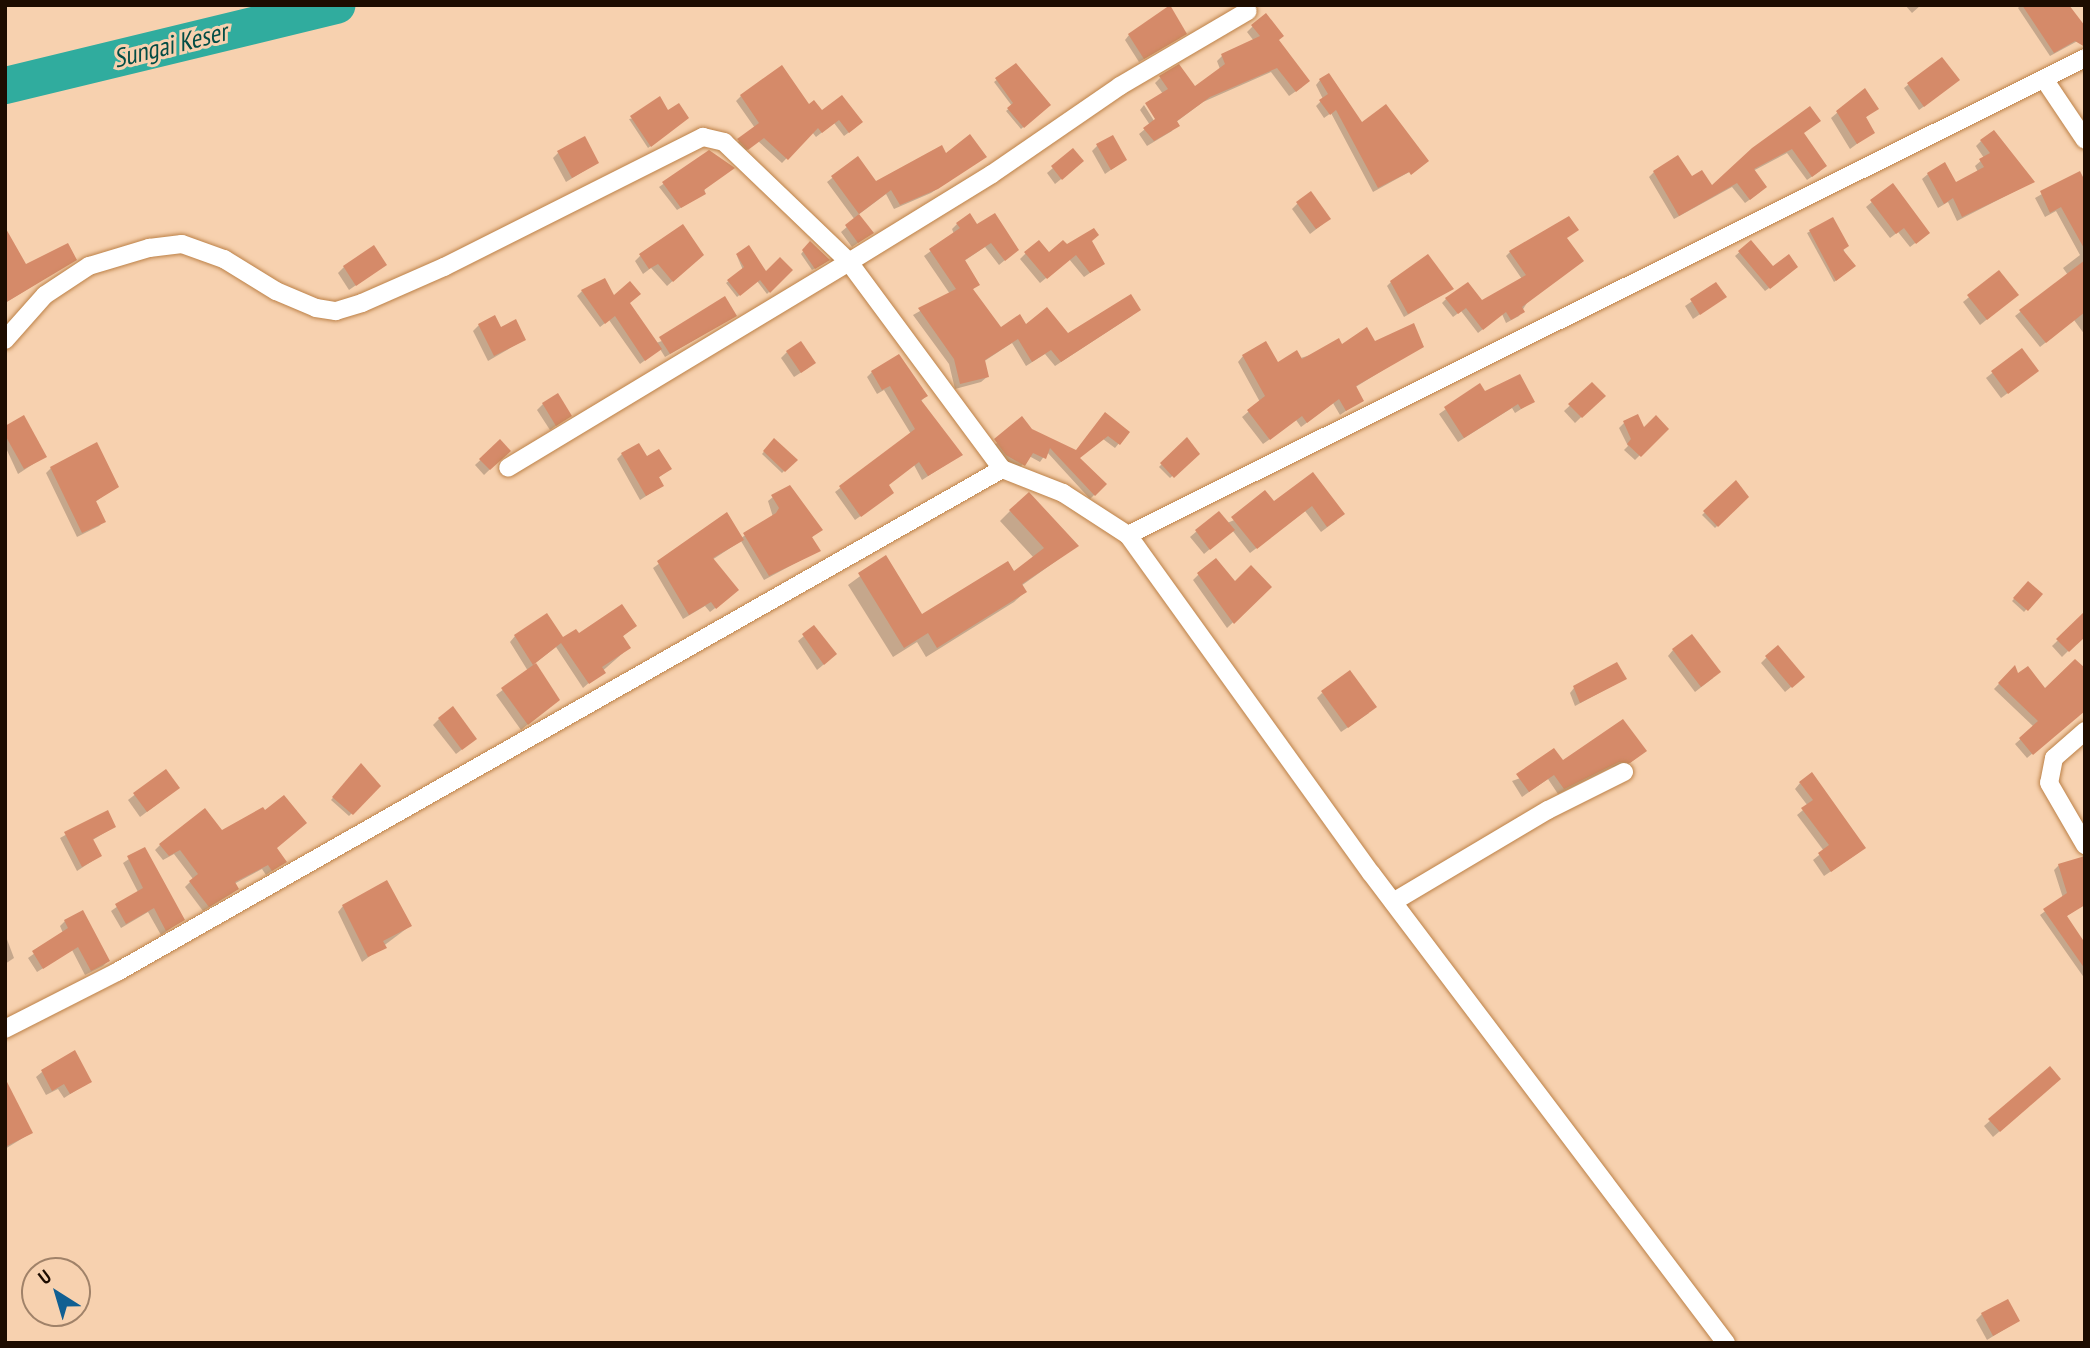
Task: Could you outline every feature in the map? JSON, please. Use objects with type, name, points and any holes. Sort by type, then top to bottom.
[{"type":"street","points":[[508,468],[992,174],[1120,86],[1248,11]]},
{"type":"street","points":[[1128,535],[2085,58]]},
{"type":"street","points":[[2044,79],[2085,139]]},
{"type":"street","points":[[5,340],[45,295],[89,266],[149,248],[183,244],[224,259],[276,291],[316,308],[336,310],[362,303],[444,267],[703,137],[724,142],[849,262],[1002,469],[1063,494],[1128,535],[1393,902],[1726,1343]]},
{"type":"street","points":[[5,1029],[117,972],[1002,469]]},
{"type":"street","points":[[2085,731],[2054,758],[2049,783],[2085,845]]},
{"type":"street","points":[[1393,902],[1536,816],[1624,772]]},
{"type":"building","points":[[1170,5],[1187,34],[1144,59],[1128,34]]},
{"type":"building","points":[[2022,5],[2069,5],[2085,26],[2085,47],[2075,41],[2054,53]]},
{"type":"building","points":[[1266,13],[1284,36],[1279,40],[1310,81],[1296,92],[1277,68],[1210,97],[1177,121],[1180,126],[1154,141],[1143,128],[1155,119],[1145,103],[1168,89],[1159,76],[1179,64],[1195,86],[1225,64],[1221,54],[1260,36],[1251,25]]},
{"type":"building","points":[[1942,57],[1960,80],[1924,107],[1907,83]]},
{"type":"building","points":[[1016,63],[1051,105],[1024,128],[1007,108],[1013,103],[995,78]]},
{"type":"building","points":[[782,65],[809,104],[814,100],[822,110],[842,95],[863,122],[849,133],[839,120],[822,133],[818,128],[788,160],[764,138],[748,150],[737,139],[759,123],[740,95]]},
{"type":"building","points":[[1329,73],[1362,122],[1386,104],[1429,161],[1411,175],[1409,172],[1378,188],[1336,110],[1330,115],[1319,100],[1328,94],[1319,79]]},
{"type":"building","points":[[1865,88],[1879,109],[1866,117],[1875,133],[1857,144],[1836,111]]},
{"type":"building","points":[[660,96],[668,110],[679,103],[689,118],[651,147],[630,116]]},
{"type":"building","points":[[1810,106],[1821,121],[1804,133],[1827,166],[1812,177],[1792,149],[1754,169],[1767,187],[1750,200],[1737,183],[1679,216],[1653,171],[1678,155],[1692,176],[1702,170],[1712,185],[1752,148]]},
{"type":"building","points":[[1994,130],[2035,182],[1962,217],[1953,198],[1944,204],[1927,173],[1945,162],[1956,182],[1984,167],[1979,159],[1990,153],[1980,140]]},
{"type":"building","points":[[970,134],[987,157],[938,189],[900,205],[891,190],[859,214],[831,176],[858,156],[876,181],[942,145],[946,153]]},
{"type":"building","points":[[1113,135],[1127,160],[1111,170],[1096,144]]},
{"type":"building","points":[[585,136],[599,163],[572,178],[557,151]]},
{"type":"building","points":[[1073,148],[1084,161],[1062,180],[1051,166]]},
{"type":"building","points":[[709,150],[735,168],[704,190],[706,194],[681,208],[662,182]]},
{"type":"building","points":[[2080,171],[2085,181],[2085,250],[2061,207],[2050,213],[2040,191]]},
{"type":"building","points":[[1893,183],[1930,233],[1916,244],[1904,228],[1896,234],[1870,200]]},
{"type":"building","points":[[1311,191],[1331,219],[1316,229],[1296,202]]},
{"type":"building","points":[[970,213],[977,224],[995,213],[1019,250],[1005,261],[991,243],[965,260],[980,285],[973,289],[1001,327],[1020,314],[1026,324],[1047,307],[1068,333],[1131,294],[1141,310],[1061,362],[1051,350],[1032,362],[1018,339],[985,360],[989,377],[960,384],[954,359],[918,308],[956,289],[929,249],[960,228],[956,223]]},
{"type":"building","points":[[859,214],[874,233],[858,243],[845,225]]},
{"type":"building","points":[[1569,216],[1579,230],[1567,238],[1584,261],[1522,307],[1525,312],[1511,320],[1506,312],[1483,330],[1466,308],[1458,314],[1445,298],[1468,282],[1482,300],[1526,275],[1509,251]]},
{"type":"building","points":[[1833,217],[1849,246],[1843,250],[1856,266],[1836,281],[1809,230]]},
{"type":"building","points":[[683,224],[704,255],[673,282],[658,264],[649,269],[639,254]]},
{"type":"building","points":[[5,227],[26,264],[68,243],[77,260],[5,303]]},
{"type":"building","points":[[1094,228],[1099,235],[1092,241],[1105,264],[1090,273],[1076,255],[1047,279],[1024,252],[1039,240],[1049,252],[1063,240],[1067,244]]},
{"type":"building","points":[[1751,240],[1773,266],[1789,254],[1798,267],[1770,289],[1738,251]]},
{"type":"building","points":[[810,241],[830,260],[815,269],[802,250]]},
{"type":"building","points":[[374,245],[387,265],[356,286],[343,266]]},
{"type":"building","points":[[749,245],[766,271],[780,257],[793,270],[770,293],[760,280],[740,296],[727,280],[744,267],[736,254]]},
{"type":"building","points":[[1428,254],[1454,289],[1408,314],[1390,281]]},
{"type":"building","points":[[2085,260],[2085,312],[2046,343],[2019,310]]},
{"type":"building","points":[[1999,270],[2019,295],[1987,320],[1967,295]]},
{"type":"building","points":[[605,278],[614,295],[630,281],[641,294],[630,303],[662,349],[645,361],[615,316],[605,324],[581,290]]},
{"type":"building","points":[[1716,282],[1727,297],[1700,315],[1690,299]]},
{"type":"building","points":[[725,296],[737,316],[670,354],[659,337]]},
{"type":"building","points":[[495,315],[501,327],[516,319],[526,340],[494,356],[478,324]]},
{"type":"building","points":[[1414,323],[1424,347],[1356,386],[1364,401],[1346,411],[1339,399],[1307,423],[1302,416],[1270,440],[1247,410],[1265,396],[1242,355],[1266,341],[1278,362],[1297,350],[1302,359],[1339,338],[1342,344],[1367,327],[1375,341]]},
{"type":"building","points":[[801,341],[816,363],[801,373],[786,351]]},
{"type":"building","points":[[2022,348],[2039,371],[2008,394],[1991,371]]},
{"type":"building","points":[[899,354],[928,396],[921,400],[963,455],[928,476],[919,462],[889,485],[894,493],[861,517],[839,486],[915,429],[890,386],[882,390],[871,371]]},
{"type":"building","points":[[1520,374],[1535,402],[1521,409],[1518,404],[1464,438],[1444,407],[1480,383],[1485,391]]},
{"type":"building","points":[[1592,382],[1606,396],[1582,418],[1568,404]]},
{"type":"building","points":[[558,393],[572,416],[556,426],[542,403]]},
{"type":"building","points":[[1105,412],[1130,432],[1120,445],[1108,436],[1080,458],[1107,484],[1095,496],[1050,448],[1046,459],[1033,453],[1025,466],[1006,455],[994,439],[1022,416],[1032,429],[1076,450]]},
{"type":"building","points":[[1638,414],[1644,427],[1656,415],[1669,429],[1641,457],[1627,444],[1631,439],[1623,421]]},
{"type":"building","points":[[24,415],[47,457],[24,469],[5,435],[5,426]]},
{"type":"building","points":[[1187,437],[1200,454],[1174,478],[1160,463]]},
{"type":"building","points":[[774,438],[798,460],[785,472],[763,451]]},
{"type":"building","points":[[500,439],[511,451],[490,470],[479,459]]},
{"type":"building","points":[[97,442],[119,487],[96,501],[106,522],[82,533],[50,467]]},
{"type":"building","points":[[639,443],[647,456],[659,449],[672,469],[659,477],[664,486],[646,496],[621,453]]},
{"type":"building","points":[[1313,472],[1345,514],[1327,527],[1312,506],[1257,549],[1231,517],[1265,490],[1274,501]]},
{"type":"building","points":[[1736,480],[1749,497],[1718,527],[1703,511]]},
{"type":"building","points":[[790,485],[823,530],[812,537],[821,551],[769,576],[743,533],[776,513],[779,508],[771,495]]},
{"type":"building","points":[[1029,492],[1079,546],[1022,584],[1027,592],[937,648],[928,633],[904,648],[858,573],[886,555],[922,614],[1008,561],[1014,571],[1044,548],[1009,510]]},
{"type":"building","points":[[1219,511],[1235,530],[1210,550],[1195,530]]},
{"type":"building","points":[[727,512],[744,540],[713,558],[739,590],[716,609],[711,602],[689,615],[657,561]]},
{"type":"building","points":[[1216,558],[1235,581],[1251,565],[1272,587],[1234,624],[1197,573]]},
{"type":"building","points":[[2028,581],[2043,594],[2028,611],[2013,598]]},
{"type":"building","points":[[622,604],[637,626],[623,636],[631,648],[602,667],[606,673],[589,684],[561,643],[533,665],[514,635],[547,613],[563,637],[576,629],[579,633]]},
{"type":"building","points":[[2085,611],[2085,637],[2069,652],[2056,639]]},
{"type":"building","points":[[814,625],[837,654],[824,665],[802,634]]},
{"type":"building","points":[[1692,634],[1721,672],[1701,687],[1672,649]]},
{"type":"building","points":[[1778,645],[1805,677],[1792,688],[1765,656]]},
{"type":"building","points":[[2075,659],[2085,668],[2085,711],[2033,755],[2019,738],[2038,721],[1998,683],[2015,665],[2018,673],[2028,666],[2045,688]]},
{"type":"building","points":[[1617,662],[1627,679],[1580,703],[1573,686]]},
{"type":"building","points":[[536,663],[560,700],[528,725],[501,688]]},
{"type":"building","points":[[1350,670],[1377,707],[1348,728],[1321,691]]},
{"type":"building","points":[[453,706],[477,739],[462,750],[438,718]]},
{"type":"building","points":[[1623,719],[1647,751],[1630,763],[1619,762],[1564,789],[1554,775],[1529,792],[1516,774],[1554,748],[1563,760]]},
{"type":"building","points":[[361,763],[381,786],[353,815],[332,797]]},
{"type":"building","points":[[166,769],[180,788],[147,812],[133,793]]},
{"type":"building","points":[[1812,772],[1866,848],[1831,872],[1818,853],[1829,845],[1801,808],[1813,800],[1799,782]]},
{"type":"building","points":[[284,795],[307,823],[277,848],[287,862],[272,871],[268,865],[235,882],[239,889],[209,907],[189,881],[198,874],[180,850],[169,856],[159,844],[205,808],[222,830],[263,807],[265,810]]},
{"type":"building","points":[[108,810],[116,827],[93,839],[102,856],[82,867],[64,832]]},
{"type":"building","points":[[145,847],[185,920],[166,931],[154,908],[126,924],[115,904],[143,888],[127,856]]},
{"type":"building","points":[[2085,856],[2085,905],[2067,916],[2085,943],[2085,969],[2043,909],[2067,893],[2058,864]]},
{"type":"building","points":[[387,880],[412,926],[383,941],[387,948],[368,957],[342,905]]},
{"type":"building","points":[[83,910],[110,961],[91,971],[78,947],[43,969],[32,951],[68,928],[64,920]]},
{"type":"building","points":[[75,1050],[92,1082],[70,1094],[64,1084],[52,1091],[41,1070]]},
{"type":"building","points":[[2050,1066],[2061,1079],[2000,1132],[1988,1119]]},
{"type":"building","points":[[5,1078],[33,1133],[5,1147]]},
{"type":"building","points":[[2008,1299],[2020,1321],[1993,1336],[1981,1313]]},
{"type":"waterway","name":"Sungai Keser","points":[[5,85],[336,5]]}]
